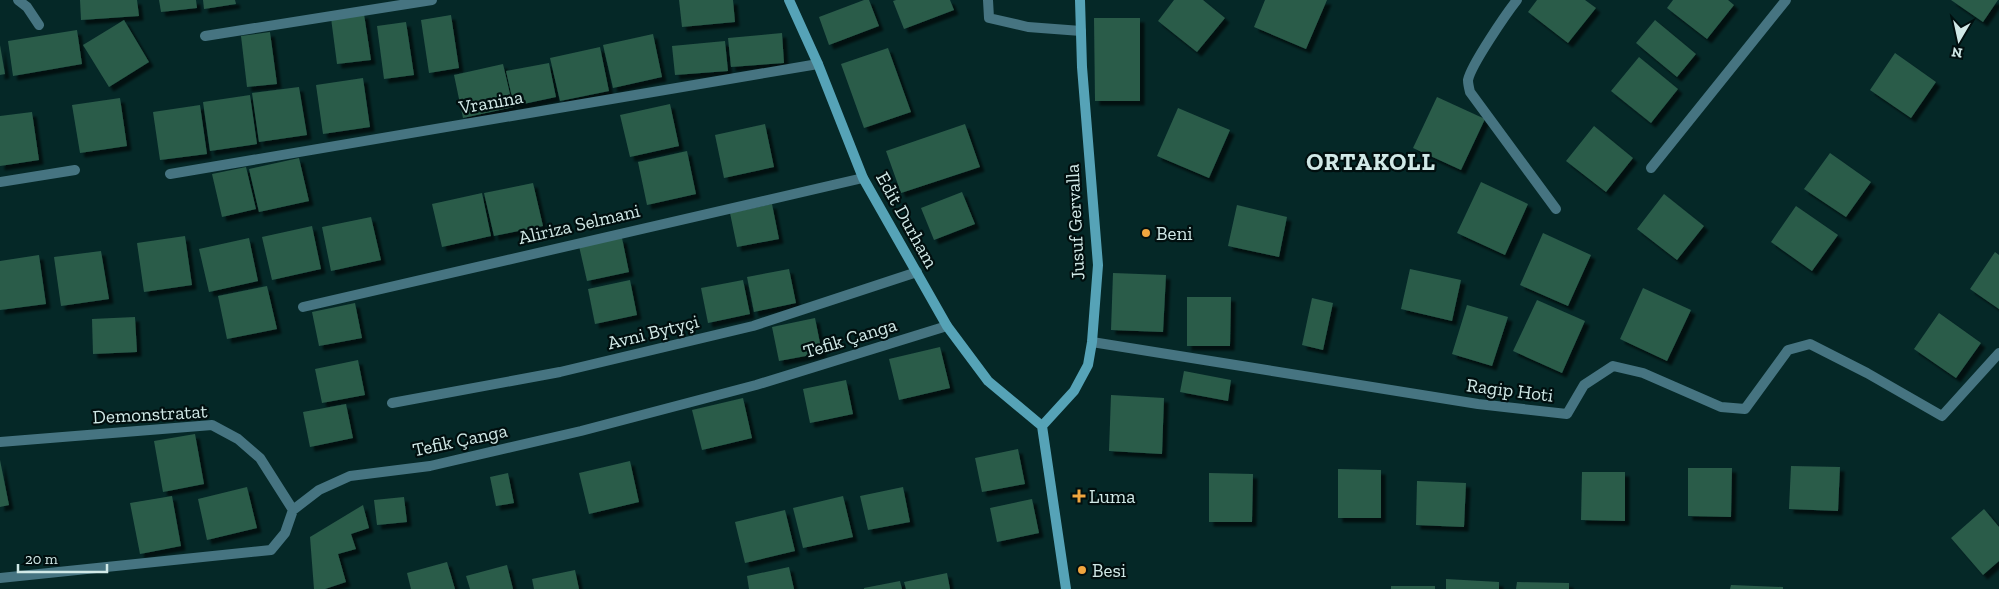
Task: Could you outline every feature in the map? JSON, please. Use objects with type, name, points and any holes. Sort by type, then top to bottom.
[{"type":"street","points":[[18,0],[27,7],[39,25]]},
{"type":"street","points":[[205,36],[432,0]]},
{"type":"street","name":"Edit Durham","points":[[789,0],[818,64],[863,178],[947,326],[988,381],[1042,426]]},
{"type":"street","points":[[988,0],[989,18],[1028,27],[1081,31]]},
{"type":"street","name":"Jusuf Gervalla","points":[[1042,426],[1074,391],[1088,365],[1092,342],[1098,265],[1082,67],[1080,0]]},
{"type":"street","points":[[1517,0],[1502,20],[1468,82],[1470,92],[1556,209]]},
{"type":"street","points":[[1651,168],[1786,0]]},
{"type":"street","name":"Vranina","points":[[170,174],[818,64]]},
{"type":"street","points":[[0,182],[75,170]]},
{"type":"street","name":"Aliriza Selmani","points":[[303,307],[863,178]]},
{"type":"street","name":"Avni Bytyçi","points":[[392,403],[560,372],[753,326],[917,272]]},
{"type":"street","name":"Tefik Çanga","points":[[293,510],[319,490],[350,476],[430,466],[580,431],[756,385],[947,326]]},
{"type":"street","name":"Ragip Hoti","points":[[1092,342],[1478,404],[1568,414],[1584,385],[1613,366],[1644,373],[1721,407],[1745,409],[1788,350],[1810,344],[1867,373],[1942,416],[1999,353]]},
{"type":"street","name":"Demonstratat","points":[[0,442],[212,425],[238,439],[260,458],[293,510]]},
{"type":"street","points":[[1042,426],[1066,589]]},
{"type":"street","points":[[0,578],[271,550],[285,532],[293,510]]},
{"type":"building","points":[[80,0],[137,0],[139,16],[81,20]]},
{"type":"building","points":[[159,0],[196,0],[197,8],[161,12]]},
{"type":"building","points":[[203,0],[235,0],[236,4],[204,9]]},
{"type":"building","points":[[679,0],[733,0],[735,22],[682,27]]},
{"type":"building","points":[[864,0],[869,0],[879,26],[829,45],[819,17]]},
{"type":"building","points":[[950,0],[954,10],[904,29],[893,1]]},
{"type":"building","points":[[1174,0],[1203,0],[1225,18],[1197,52],[1158,21]]},
{"type":"building","points":[[1265,0],[1327,0],[1306,49],[1254,27]]},
{"type":"building","points":[[1537,0],[1585,0],[1596,8],[1568,43],[1528,12]]},
{"type":"building","points":[[1673,0],[1728,0],[1734,5],[1707,39],[1667,8]]},
{"type":"building","points":[[1951,0],[1998,0],[1983,22]]},
{"type":"building","points":[[364,14],[371,60],[337,64],[331,18]]},
{"type":"building","points":[[451,15],[459,68],[429,73],[421,20]]},
{"type":"building","points":[[1094,18],[1140,18],[1140,101],[1095,101]]},
{"type":"building","points":[[124,20],[149,62],[109,87],[83,45]]},
{"type":"building","points":[[1655,20],[1696,54],[1677,77],[1636,43]]},
{"type":"building","points":[[406,22],[414,75],[384,79],[377,26]]},
{"type":"building","points":[[77,30],[82,64],[13,76],[8,41]]},
{"type":"building","points":[[270,32],[277,84],[247,87],[241,36]]},
{"type":"building","points":[[782,33],[784,63],[731,67],[728,38]]},
{"type":"building","points":[[653,34],[662,77],[613,88],[603,45]]},
{"type":"building","points":[[725,41],[728,71],[675,75],[672,46]]},
{"type":"building","points":[[0,45],[5,74],[0,75]]},
{"type":"building","points":[[600,47],[609,91],[560,101],[550,58]]},
{"type":"building","points":[[888,48],[911,112],[864,128],[841,64]]},
{"type":"building","points":[[1895,53],[1936,82],[1911,118],[1870,90]]},
{"type":"building","points":[[1639,57],[1678,89],[1651,123],[1611,91]]},
{"type":"building","points":[[549,63],[556,97],[514,106],[506,71]]},
{"type":"building","points":[[503,64],[513,107],[463,118],[454,75]]},
{"type":"building","points":[[363,78],[370,127],[323,134],[316,85]]},
{"type":"building","points":[[299,87],[307,135],[259,142],[252,93]]},
{"type":"building","points":[[250,95],[257,144],[210,151],[203,102]]},
{"type":"building","points":[[1437,97],[1485,119],[1461,170],[1413,148]]},
{"type":"building","points":[[120,98],[127,146],[80,153],[72,105]]},
{"type":"building","points":[[670,104],[679,146],[630,157],[620,115]]},
{"type":"building","points":[[200,105],[207,154],[160,160],[153,112]]},
{"type":"building","points":[[1178,108],[1230,130],[1209,178],[1157,156]]},
{"type":"building","points":[[32,112],[39,160],[0,166],[0,116]]},
{"type":"building","points":[[765,124],[774,167],[724,178],[715,135]]},
{"type":"building","points":[[965,124],[980,167],[901,193],[886,151]]},
{"type":"building","points":[[1594,126],[1633,158],[1606,192],[1566,161]]},
{"type":"building","points":[[687,151],[696,194],[647,205],[638,162]]},
{"type":"building","points":[[1830,153],[1871,182],[1846,217],[1804,189]]},
{"type":"building","points":[[299,158],[309,201],[259,212],[249,169]]},
{"type":"building","points":[[246,167],[256,209],[222,217],[212,174]]},
{"type":"building","points":[[1481,182],[1528,204],[1505,255],[1457,233]]},
{"type":"building","points":[[533,183],[543,226],[494,236],[484,193]]},
{"type":"building","points":[[962,192],[975,224],[934,240],[921,208]]},
{"type":"building","points":[[482,193],[491,236],[442,247],[432,204]]},
{"type":"building","points":[[1664,194],[1704,226],[1677,260],[1637,229]]},
{"type":"building","points":[[772,204],[779,239],[737,247],[730,213]]},
{"type":"building","points":[[1237,205],[1287,217],[1279,257],[1228,246]]},
{"type":"building","points":[[1796,206],[1838,235],[1812,271],[1771,242]]},
{"type":"building","points":[[371,217],[381,260],[331,271],[322,227]]},
{"type":"building","points":[[312,226],[321,269],[272,280],[262,237]]},
{"type":"building","points":[[1543,233],[1591,255],[1568,306],[1520,285]]},
{"type":"building","points":[[185,236],[192,285],[144,292],[137,243]]},
{"type":"building","points":[[249,238],[258,281],[209,292],[199,249]]},
{"type":"building","points":[[622,238],[629,272],[587,281],[579,246]]},
{"type":"building","points":[[101,251],[109,299],[61,306],[54,257]]},
{"type":"building","points":[[1995,252],[1999,255],[1999,309],[1970,289]]},
{"type":"building","points":[[39,255],[46,304],[0,310],[0,261]]},
{"type":"building","points":[[789,269],[796,303],[754,312],[747,277]]},
{"type":"building","points":[[1410,269],[1461,280],[1452,321],[1401,309]]},
{"type":"building","points":[[1113,273],[1166,275],[1163,332],[1111,330]]},
{"type":"building","points":[[630,280],[637,315],[595,324],[588,289]]},
{"type":"building","points":[[743,280],[750,314],[708,323],[701,288]]},
{"type":"building","points":[[267,286],[277,329],[227,339],[218,296]]},
{"type":"building","points":[[1643,288],[1691,310],[1667,361],[1620,339]]},
{"type":"building","points":[[1187,297],[1231,297],[1230,346],[1187,346]]},
{"type":"building","points":[[1312,298],[1333,303],[1323,350],[1302,345]]},
{"type":"building","points":[[1537,300],[1585,321],[1562,373],[1513,351]]},
{"type":"building","points":[[355,303],[362,338],[319,346],[312,312]]},
{"type":"building","points":[[1467,305],[1508,317],[1492,366],[1452,354]]},
{"type":"building","points":[[1939,313],[1981,343],[1956,378],[1914,349]]},
{"type":"building","points":[[135,317],[137,352],[93,354],[92,319]]},
{"type":"building","points":[[815,318],[822,353],[779,361],[772,327]]},
{"type":"building","points":[[940,347],[950,388],[899,400],[889,359]]},
{"type":"building","points":[[358,360],[365,395],[322,403],[315,369]]},
{"type":"building","points":[[1184,371],[1231,380],[1228,401],[1180,392]]},
{"type":"building","points":[[846,380],[853,414],[810,423],[803,389]]},
{"type":"building","points":[[1111,395],[1164,398],[1162,454],[1109,451]]},
{"type":"building","points":[[743,398],[752,438],[702,450],[692,410]]},
{"type":"building","points":[[346,404],[353,438],[310,447],[303,412]]},
{"type":"building","points":[[195,434],[204,484],[163,492],[154,441]]},
{"type":"building","points":[[1018,449],[1025,484],[982,492],[975,458]]},
{"type":"building","points":[[0,460],[9,505],[0,507]]},
{"type":"building","points":[[630,461],[639,502],[589,514],[579,473]]},
{"type":"building","points":[[1791,466],[1840,467],[1838,511],[1789,509]]},
{"type":"building","points":[[1688,468],[1732,468],[1731,517],[1688,516]]},
{"type":"building","points":[[1338,469],[1381,470],[1381,518],[1338,518]]},
{"type":"building","points":[[1582,472],[1625,472],[1625,521],[1581,520]]},
{"type":"building","points":[[508,473],[514,503],[496,506],[490,477]]},
{"type":"building","points":[[1209,473],[1253,474],[1252,522],[1209,522]]},
{"type":"building","points":[[1417,481],[1466,483],[1464,527],[1416,525]]},
{"type":"building","points":[[247,487],[257,528],[207,540],[198,499]]},
{"type":"building","points":[[903,487],[910,522],[868,530],[860,496]]},
{"type":"building","points":[[172,496],[181,546],[140,554],[130,503]]},
{"type":"building","points":[[843,496],[853,537],[803,548],[793,508]]},
{"type":"building","points":[[404,497],[407,522],[377,525],[374,500]]},
{"type":"building","points":[[1032,499],[1039,533],[997,542],[990,508]]},
{"type":"building","points":[[363,505],[369,528],[351,534],[356,549],[338,554],[346,582],[325,589],[314,589],[310,537]]},
{"type":"building","points":[[1984,509],[1999,527],[1999,561],[1983,575],[1951,538]]},
{"type":"building","points":[[785,510],[795,551],[745,563],[735,522]]},
{"type":"building","points":[[447,562],[455,589],[411,589],[407,573]]},
{"type":"building","points":[[507,565],[513,589],[470,589],[466,576]]},
{"type":"building","points":[[789,567],[794,589],[749,589],[747,576]]},
{"type":"building","points":[[575,570],[579,589],[534,589],[532,579]]},
{"type":"building","points":[[947,573],[950,589],[906,589],[904,582]]},
{"type":"building","points":[[1446,579],[1499,582],[1499,589],[1446,589]]},
{"type":"building","points":[[900,581],[902,589],[864,589],[864,588]]},
{"type":"building","points":[[1517,582],[1569,583],[1569,589],[1516,589]]},
{"type":"building","points":[[1731,585],[1783,587],[1783,589],[1730,589]]},
{"type":"building","points":[[1391,586],[1435,586],[1435,589],[1391,589]]},
{"type":"place","name":"Beni","points":[[1146,233]]},
{"type":"place","name":"Luma","points":[[1079,496]]},
{"type":"place","name":"Besi","points":[[1082,570]]},
{"type":"district","name":"ORTAKOLL","points":[[1371,161]]}]
